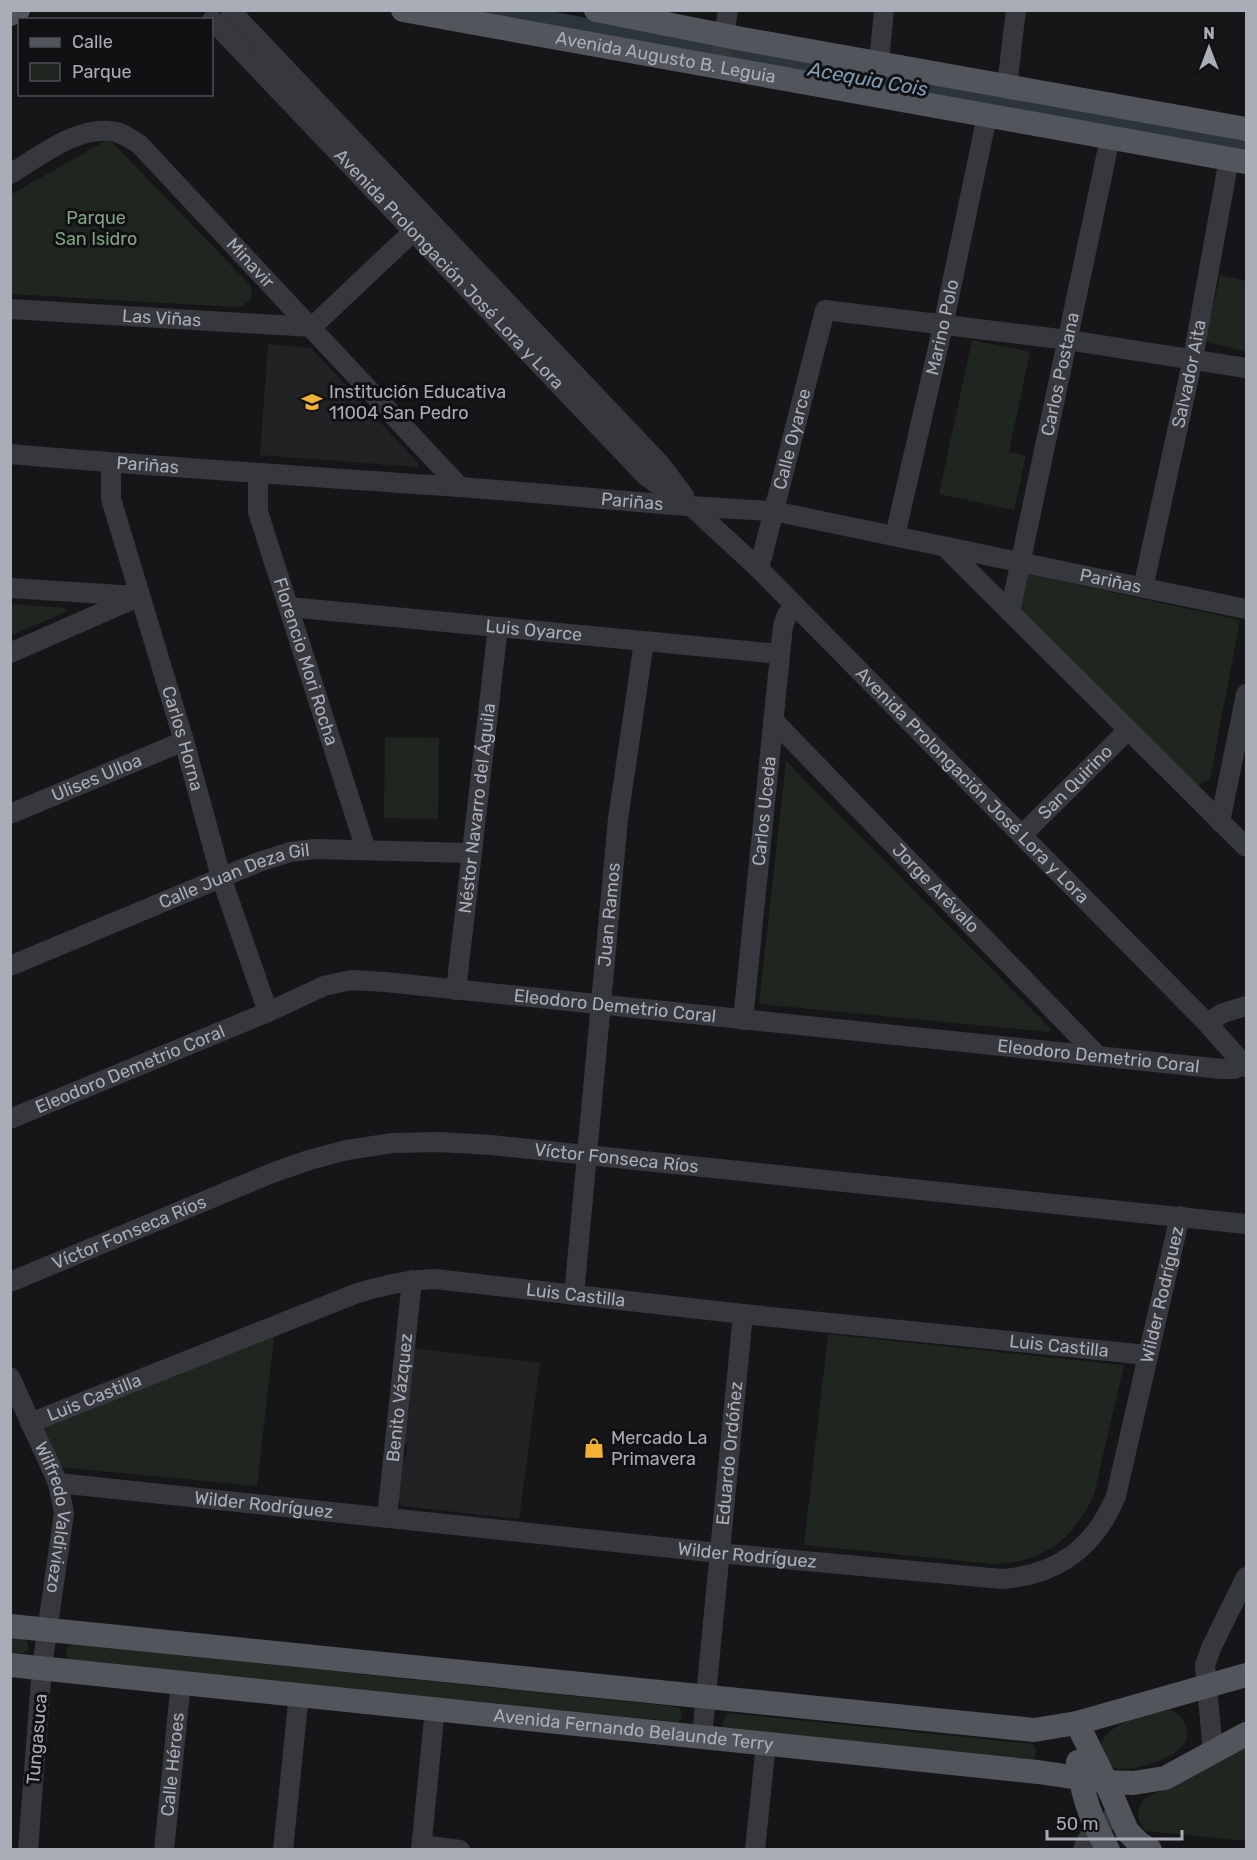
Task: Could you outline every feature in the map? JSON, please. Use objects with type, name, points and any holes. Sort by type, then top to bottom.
[{"type":"main road","points":[[10,14],[18,10]]},
{"type":"main road","name":"Avenida Augusto B. Leguia","points":[[404,10],[1238,161]]},
{"type":"main road","name":"Avenida Augusto B. Leguia","points":[[596,10],[724,36],[1246,129]]},
{"type":"main road","points":[[10,1626],[1034,1730],[1077,1723],[1246,1675]]},
{"type":"main road","name":"Avenida Fernando Belaunde Terry","points":[[10,1665],[702,1736],[1080,1777],[1106,1782],[1133,1783],[1165,1778],[1246,1734]]},
{"type":"main road","points":[[1077,1723],[1077,1750],[1083,1798],[1102,1839]]},
{"type":"main road","points":[[1077,1723],[1127,1831],[1150,1850]]},
{"type":"street","name":"Avenida Prolongación José Lora y Lora","points":[[230,10],[661,465],[693,508]]},
{"type":"street","points":[[719,67],[728,10]]},
{"type":"street","points":[[879,63],[884,10]]},
{"type":"street","points":[[1007,86],[1016,10]]},
{"type":"street","name":"Avenida Prolongación José Lora y Lora","points":[[213,22],[647,477],[693,508],[759,569],[1207,1023],[1245,1065]]},
{"type":"street","name":"Marino Polo","points":[[895,536],[943,326],[987,116]]},
{"type":"street","name":"Minavir","points":[[10,174],[66,141],[85,133],[109,130],[122,134],[139,144],[460,487]]},
{"type":"street","name":"Carlos Postana","points":[[1010,612],[1110,138]]},
{"type":"street","name":"Salvador Aita","points":[[1143,588],[1238,161]]},
{"type":"street","points":[[312,327],[427,218]]},
{"type":"street","name":"Las Viñas","points":[[10,309],[312,327]]},
{"type":"street","name":"Calle Oyarce","points":[[759,569],[825,310],[943,326]]},
{"type":"street","points":[[943,326],[1068,340],[1246,368]]},
{"type":"street","name":"Pariñas","points":[[10,454],[460,487],[693,508],[773,511],[1246,609]]},
{"type":"street","name":"Carlos Horna","points":[[111,463],[111,499],[184,741],[221,877],[268,1012]]},
{"type":"street","name":"Florencio Mori Rocha","points":[[258,473],[258,512],[366,850]]},
{"type":"street","points":[[945,547],[1246,847]]},
{"type":"street","points":[[10,588],[140,596]]},
{"type":"street","points":[[10,653],[140,596]]},
{"type":"street","name":"Carlos Uceda","points":[[743,1020],[783,626],[794,606]]},
{"type":"street","name":"Luis Oyarce","points":[[289,607],[780,654]]},
{"type":"street","name":"Néstor Navarro del Águila","points":[[456,990],[498,627]]},
{"type":"street","name":"Juan Ramos","points":[[574,1295],[618,819],[644,642]]},
{"type":"street","points":[[1220,822],[1246,694]]},
{"type":"street","name":"Jorge Arévalo","points":[[772,720],[1098,1056]]},
{"type":"street","name":"San Quirino","points":[[1022,836],[1128,730]]},
{"type":"street","name":"Ulises Ulloa","points":[[10,814],[184,741]]},
{"type":"street","name":"Calle Juan Deza Gil","points":[[10,966],[221,877],[290,852],[315,849],[471,853]]},
{"type":"street","name":"Eleodoro Demetrio Coral","points":[[10,1119],[268,1012],[324,986],[351,980],[600,1003],[1222,1070],[1245,1065]]},
{"type":"street","points":[[1207,1023],[1223,1013],[1246,1006]]},
{"type":"street","name":"Víctor Fonseca Ríos","points":[[10,1282],[272,1173],[347,1150],[393,1143],[439,1142],[586,1155],[1246,1224]]},
{"type":"street","name":"Wilder Rodríguez","points":[[58,1484],[719,1553],[1002,1579],[1025,1577],[1049,1569],[1073,1554],[1090,1539],[1107,1517],[1116,1496],[1180,1216]]},
{"type":"street","name":"Luis Castilla","points":[[30,1423],[355,1294],[381,1285],[412,1280],[435,1279],[743,1314],[1147,1354]]},
{"type":"street","name":"Benito Vázquez","points":[[387,1517],[412,1280]]},
{"type":"street","name":"Eduardo Ordóñez","points":[[702,1736],[743,1314]]},
{"type":"street","name":"Wilfredo Valdiviezo","points":[[10,1377],[58,1484],[64,1514],[47,1629]]},
{"type":"street","points":[[1213,1752],[1205,1665],[1246,1577]]},
{"type":"street","name":"Tungasuca","points":[[28,1850],[47,1629]]},
{"type":"street","name":"Calle Héroes","points":[[164,1850],[181,1682]]},
{"type":"street","points":[[283,1850],[299,1694]]},
{"type":"street","points":[[435,1708],[422,1847],[460,1850]]},
{"type":"street","points":[[755,1850],[766,1743]]},
{"type":"street","points":[[1083,1850],[1084,1843],[1102,1839],[1119,1814]]},
{"type":"shaded area","name":"Institución Educativa 11004 San Pedro","points":[[268,344],[311,348],[418,463],[418,467],[260,455]]},
{"type":"shaded area","points":[[412,1348],[540,1363],[519,1519],[402,1506],[395,1494],[397,1464],[406,1457],[407,1445],[401,1439]]},
{"type":"green space","name":"Parque San Isidro","points":[[109,139],[250,285],[252,294],[246,303],[234,307],[11,294],[10,195]]},
{"type":"green space","points":[[1220,275],[1246,281],[1246,351],[1205,342]]},
{"type":"green space","points":[[972,340],[1030,352],[1009,452],[1026,456],[1014,510],[939,494]]},
{"type":"green space","points":[[1023,573],[1240,620],[1210,779],[1197,786],[1015,604]]},
{"type":"green space","points":[[10,604],[65,608],[66,612],[11,635]]},
{"type":"green space","points":[[385,737],[439,738],[438,819],[384,818]]},
{"type":"green space","points":[[786,761],[1050,1028],[1049,1032],[759,1004]]},
{"type":"green space","points":[[828,1334],[1124,1365],[1094,1494],[1079,1521],[1056,1545],[1038,1555],[999,1564],[804,1545]]},
{"type":"green space","points":[[274,1337],[257,1486],[59,1467],[45,1427]]},
{"type":"green space","points":[[10,1636],[25,1638],[28,1650],[22,1654],[11,1653]]},
{"type":"green space","points":[[72,1644],[678,1707],[682,1717],[678,1722],[70,1660],[66,1651]]},
{"type":"green space","points":[[1168,1710],[1178,1714],[1186,1727],[1187,1738],[1180,1749],[1151,1764],[1128,1769],[1111,1767],[1101,1745],[1104,1737],[1119,1725]]},
{"type":"green space","points":[[727,1713],[1033,1744],[1037,1751],[1034,1759],[724,1728],[722,1723]]},
{"type":"green space","points":[[1246,1745],[1246,1841],[1147,1831],[1143,1828],[1138,1816],[1144,1799]]},
{"type":"waterway","name":"Acequia Cois","points":[[489,10],[887,84],[1246,147]]},
{"type":"place","name":"Institución Educativa 11004 San Pedro","points":[[312,402]]},
{"type":"place","name":"Mercado La Primavera","points":[[594,1448]]}]
